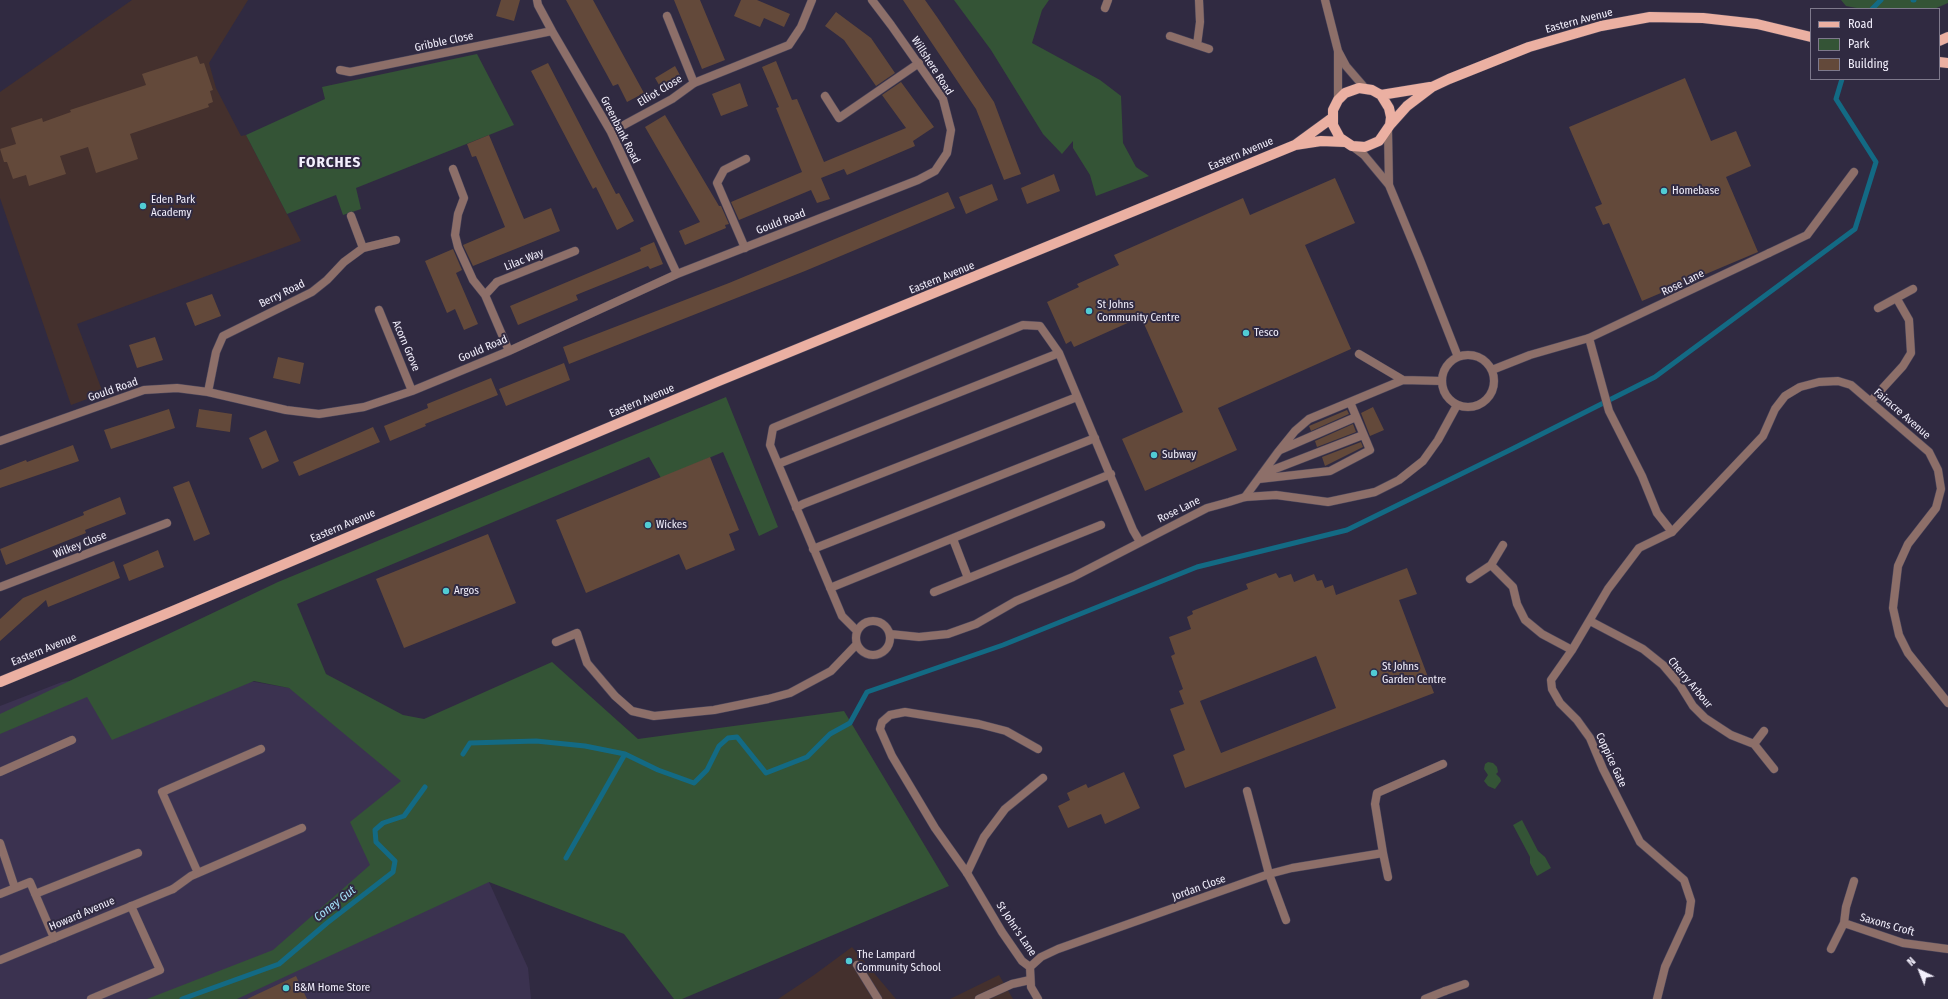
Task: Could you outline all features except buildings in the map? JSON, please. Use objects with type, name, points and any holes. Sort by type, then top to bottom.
[{"type":"main road","name":"Eastern Avenue","points":[[1381,95],[1432,87],[1529,47],[1601,26],[1650,17],[1703,18],[1757,24],[1810,37]]},
{"type":"main road","name":"Eastern Avenue","points":[[1389,128],[1407,106],[1432,87]]},
{"type":"main road","points":[[1365,88],[1381,95],[1389,108],[1391,117],[1389,128],[1379,141],[1365,147],[1348,144],[1340,138],[1333,125],[1332,118],[1333,110],[1338,100],[1345,93],[1365,88]]},
{"type":"main road","name":"Eastern Avenue","points":[[1295,145],[1332,118]]},
{"type":"main road","name":"Eastern Avenue","points":[[0,682],[173,611],[719,381],[1295,145],[1321,141],[1348,144]]},
{"type":"street","name":"Greenbank Road","points":[[538,0],[538,5],[552,31],[611,132],[677,274]]},
{"type":"street","name":"Elliot Close","points":[[611,132],[672,99],[694,83],[789,45],[801,27],[812,0]]},
{"type":"street","name":"Willshere Road","points":[[872,0],[919,63],[943,99],[951,130],[947,153]]},
{"type":"street","points":[[1197,45],[1200,22],[1199,0]]},
{"type":"street","points":[[1325,0],[1338,51],[1346,66],[1365,88]]},
{"type":"street","points":[[667,16],[694,83]]},
{"type":"street","name":"Gribble Close","points":[[340,70],[350,72],[552,31]]},
{"type":"street","points":[[1170,36],[1209,49]]},
{"type":"street","points":[[1338,51],[1338,100]]},
{"type":"street","points":[[825,96],[839,118],[919,63]]},
{"type":"street","points":[[1389,128],[1389,185]]},
{"type":"street","points":[[1348,144],[1364,155],[1389,185],[1458,357]]},
{"type":"street","name":"Gould Road","points":[[0,441],[144,390],[177,388],[208,392],[286,410],[319,414],[364,407],[412,391],[508,350],[677,274],[918,180],[935,171],[947,153]]},
{"type":"street","points":[[745,248],[717,183],[724,170],[746,160]]},
{"type":"street","points":[[452,169],[464,198],[458,214],[455,235],[458,247],[473,280],[485,295],[508,350]]},
{"type":"street","name":"Rose Lane","points":[[1492,370],[1530,355],[1589,338],[1807,235],[1854,172]]},
{"type":"street","points":[[351,216],[362,248]]},
{"type":"street","name":"Berry Road","points":[[208,392],[216,352],[222,336],[312,292],[327,280],[344,262],[362,248],[396,240]]},
{"type":"street","name":"Lilac Way","points":[[485,295],[497,282],[575,251]]},
{"type":"street","points":[[1878,308],[1913,289]]},
{"type":"street","points":[[1871,401],[1903,366],[1911,353],[1909,320],[1897,299]]},
{"type":"street","name":"Acorn Grove","points":[[379,310],[412,391]]},
{"type":"street","points":[[857,631],[842,616],[796,508],[770,445],[773,428],[1023,325],[1040,326],[1059,353],[1111,474],[1133,530],[1140,542]]},
{"type":"street","points":[[1589,338],[1608,411],[1642,476],[1657,513],[1672,532]]},
{"type":"street","points":[[778,464],[1059,353]]},
{"type":"street","points":[[1359,354],[1403,380]]},
{"type":"street","points":[[1470,354],[1480,357],[1488,363],[1492,370],[1495,378],[1494,387],[1490,396],[1483,403],[1470,407],[1458,405],[1449,399],[1443,390],[1443,373],[1447,364],[1458,357],[1470,354]]},
{"type":"street","points":[[1245,497],[1295,431],[1308,419],[1403,380],[1442,381]]},
{"type":"street","name":"Fairacre Avenue","points":[[1672,532],[1762,436],[1775,409],[1786,396],[1800,387],[1819,382],[1838,381],[1850,385],[1871,401],[1929,452],[1938,470],[1941,489],[1936,508],[1908,544],[1898,566],[1893,608],[1899,635],[1908,653],[1948,703]]},
{"type":"street","points":[[796,508],[810,501],[1077,397]]},
{"type":"street","points":[[1260,476],[1330,471],[1370,450],[1350,402]]},
{"type":"street","name":"Rose Lane","points":[[890,634],[919,638],[948,634],[976,624],[1016,601],[1073,577],[1207,508],[1245,497],[1276,496],[1328,502],[1375,492],[1399,480],[1423,461],[1438,440],[1458,405]]},
{"type":"street","points":[[1280,450],[1356,417]]},
{"type":"street","points":[[1260,476],[1364,435]]},
{"type":"street","points":[[814,549],[1095,438]]},
{"type":"street","points":[[830,588],[1111,474]]},
{"type":"street","name":"Wilkey Close","points":[[0,587],[167,523]]},
{"type":"street","points":[[934,592],[1101,525]]},
{"type":"street","name":"Coppice Gate","points":[[1657,999],[1665,967],[1689,915],[1691,901],[1684,880],[1640,842],[1603,769],[1590,738],[1577,720],[1560,703],[1552,690],[1551,680],[1572,650],[1608,589],[1639,548],[1672,532]]},
{"type":"street","points":[[953,539],[968,578]]},
{"type":"street","points":[[1470,579],[1491,565],[1503,545]]},
{"type":"street","points":[[1491,565],[1513,587],[1517,604],[1525,620],[1542,634],[1572,650]]},
{"type":"street","points":[[873,621],[884,625],[890,634],[890,643],[887,649],[879,655],[867,655],[861,652],[856,645],[855,639],[857,631],[860,626],[867,622],[873,621]]},
{"type":"street","name":"Cherry Arbour","points":[[1590,621],[1643,649],[1663,665],[1680,685],[1693,706],[1705,718],[1731,735],[1754,744],[1774,769]]},
{"type":"street","points":[[556,642],[576,634],[587,663],[615,696],[632,711],[654,716],[714,710],[790,693],[830,671],[856,645]]},
{"type":"street","name":"St John's Lane","points":[[1038,749],[1006,731],[978,724],[905,712],[890,715],[882,722],[880,729],[892,756],[935,828],[967,873],[1002,932],[1022,961],[1030,967],[1031,987],[1038,999]]},
{"type":"street","points":[[1754,744],[1764,731]]},
{"type":"street","points":[[0,772],[72,740]]},
{"type":"street","points":[[198,873],[162,792],[261,749]]},
{"type":"street","points":[[1388,877],[1375,804],[1377,793],[1443,764]]},
{"type":"street","points":[[967,873],[984,837],[1004,809],[1043,778]]},
{"type":"street","points":[[1247,791],[1269,874],[1286,920]]},
{"type":"street","name":"Howard Avenue","points":[[0,960],[173,889],[198,873],[302,828]]},
{"type":"street","points":[[0,843],[15,888]]},
{"type":"street","points":[[35,894],[138,853]]},
{"type":"street","name":"Jordan Close","points":[[1030,967],[1041,957],[1058,949],[1269,874],[1292,868],[1383,853]]},
{"type":"street","name":"Saxons Croft","points":[[1832,949],[1844,923],[1846,907],[1854,881]]},
{"type":"street","points":[[0,894],[30,882],[54,938]]},
{"type":"street","points":[[91,999],[160,970],[131,906]]},
{"type":"street","name":"Saxons Croft","points":[[1844,923],[1903,943],[1948,949]]},
{"type":"street","points":[[857,965],[878,999]]},
{"type":"street","points":[[979,999],[1012,984],[1030,980]]},
{"type":"street","points":[[1425,999],[1465,984]]},
{"type":"shaded area","name":"Eden Park Academy","points":[[132,0],[248,0],[209,63],[216,88],[241,136],[246,135],[301,241],[77,324],[103,393],[71,405],[0,198],[0,92]]},
{"type":"shaded area","points":[[132,672],[204,673],[289,688],[391,749],[489,882],[528,968],[531,999],[0,999],[0,706],[62,682]]},
{"type":"shaded area","name":"The Lampard Community School","points":[[852,947],[896,999],[778,999],[814,975]]},
{"type":"shaded area","name":"The Lampard Community School","points":[[999,975],[1013,999],[950,999]]},
{"type":"green space","points":[[954,0],[1049,0],[1042,10],[1032,43],[1100,80],[1121,96],[1123,143],[1136,167],[1149,176],[1096,196],[1090,175],[1073,148],[1073,141],[1062,154],[1043,134],[991,50]]},
{"type":"green space","points":[[1841,0],[1948,0],[1948,3],[1936,8],[1857,8],[1846,6]]},
{"type":"green space","points":[[477,54],[514,125],[356,188],[361,209],[343,215],[336,195],[287,214],[246,135],[325,99],[322,87]]},
{"type":"green space","points":[[726,397],[778,527],[759,536],[723,452],[661,478],[649,457],[297,604],[326,674],[403,715],[424,719],[552,662],[638,739],[844,711],[949,886],[682,999],[674,999],[624,934],[489,882],[237,999],[147,999],[273,950],[370,865],[350,822],[401,781],[289,688],[254,681],[112,740],[87,697],[0,734],[0,714],[278,582]]},
{"type":"green space","points":[[1488,762],[1493,763],[1497,767],[1498,772],[1496,774],[1501,781],[1495,789],[1488,786],[1484,781],[1488,775],[1484,769],[1485,764]]},
{"type":"green space","points":[[1522,820],[1538,851],[1545,857],[1551,868],[1537,876],[1530,863],[1530,857],[1513,825]]},
{"type":"waterway","points":[[1873,8],[1881,0]]},
{"type":"waterway","points":[[463,754],[470,743],[536,741],[585,746],[625,754],[658,770],[694,783],[707,770],[719,746],[728,738],[737,737],[766,773],[807,757],[830,734],[850,723],[867,692],[1003,645],[1197,567],[1347,530],[1655,377],[1855,229],[1876,162],[1836,99],[1842,80]]},
{"type":"waterway","points":[[566,858],[625,754]]},
{"type":"waterway","name":"Coney Gut","points":[[182,999],[279,964],[327,923],[393,872],[395,861],[376,842],[375,830],[383,823],[404,816],[425,787]]},
{"type":"place","name":"Homebase","points":[[1664,191]]},
{"type":"place","name":"Eden Park Academy","points":[[143,206]]},
{"type":"place","name":"St Johns Community Centre","points":[[1089,311]]},
{"type":"place","name":"Tesco","points":[[1246,333]]},
{"type":"place","name":"Subway","points":[[1154,455]]},
{"type":"place","name":"Wickes","points":[[648,525]]},
{"type":"place","name":"Argos","points":[[446,591]]},
{"type":"place","name":"St Johns Garden Centre","points":[[1374,673]]},
{"type":"place","name":"The Lampard Community School","points":[[849,961]]},
{"type":"place","name":"B&M Home Store","points":[[286,988]]},
{"type":"district","name":"FORCHES","points":[[330,163]]}]
